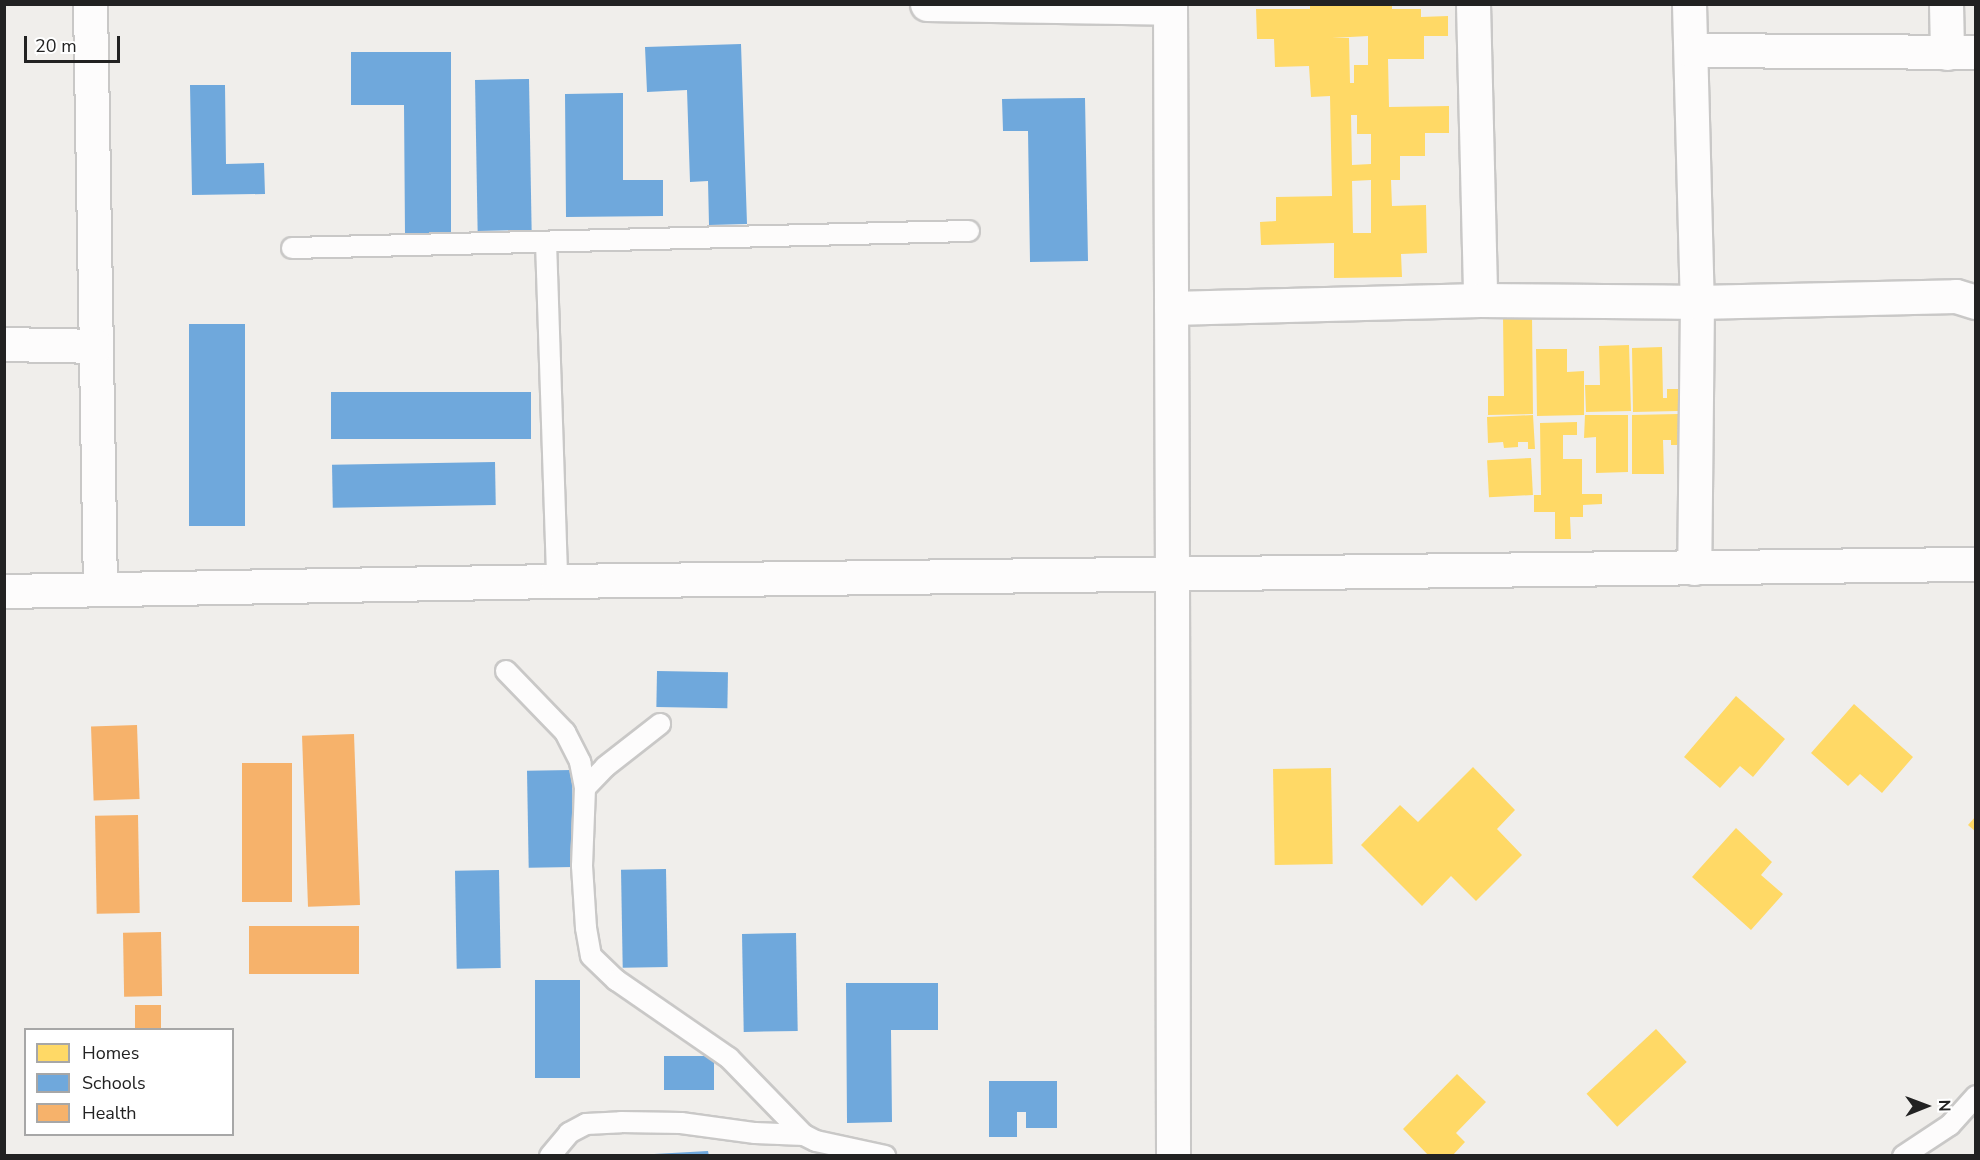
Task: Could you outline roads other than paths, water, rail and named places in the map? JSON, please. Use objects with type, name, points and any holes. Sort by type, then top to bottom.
[{"type":"street","points":[[90,4],[100,590]]},
{"type":"street","points":[[927,4],[1170,6],[1173,1155]]},
{"type":"street","points":[[1473,4],[1480,300]]},
{"type":"street","points":[[1689,4],[1697,302],[1694,568]]},
{"type":"street","points":[[1690,50],[1961,53],[1946,4]]},
{"type":"street","points":[[1172,308],[1480,300],[1697,302],[1956,296],[1976,302]]},
{"type":"street","points":[[4,344],[96,346]]},
{"type":"street","points":[[4,591],[557,581],[1976,564]]},
{"type":"lane","points":[[291,248],[969,231]]},
{"type":"lane","points":[[546,242],[557,581]]},
{"type":"lane","points":[[506,671],[565,732],[580,762],[585,788],[582,866],[586,928],[591,956],[616,980],[729,1058],[804,1135],[816,1141],[885,1155]]},
{"type":"lane","points":[[585,788],[605,766],[660,724]]},
{"type":"lane","points":[[1903,1155],[1950,1125],[1976,1096]]},
{"type":"lane","points":[[550,1155],[569,1133],[586,1125],[681,1123],[755,1133],[804,1135]]}]
